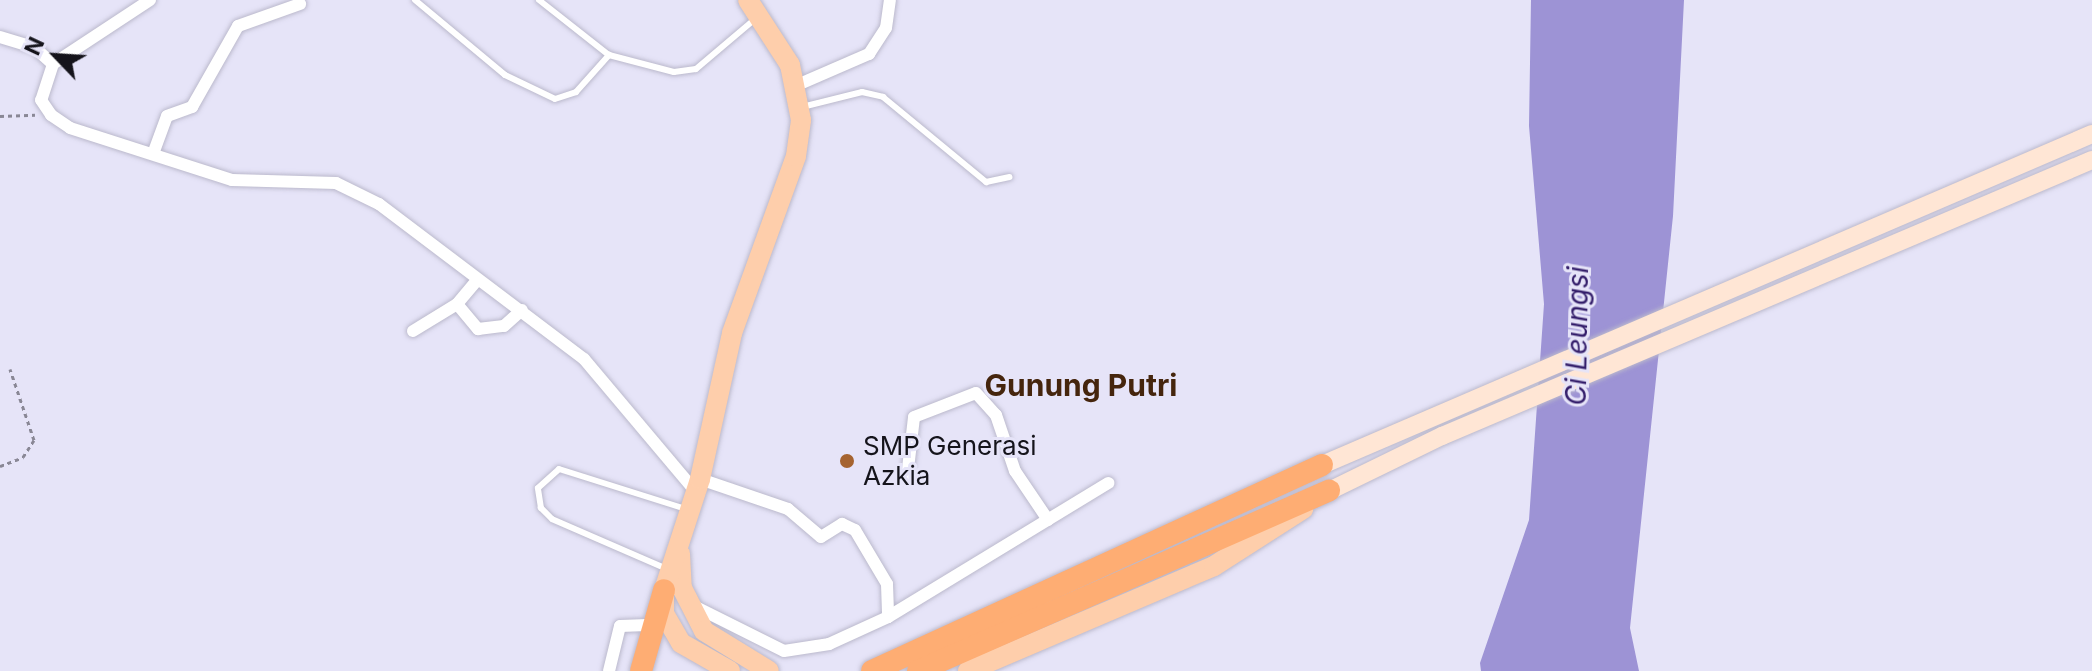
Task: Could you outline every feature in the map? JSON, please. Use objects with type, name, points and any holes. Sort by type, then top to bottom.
[{"type":"highway","points":[[872,671],[1322,465]]},
{"type":"highway","points":[[918,671],[1329,491]]},
{"type":"highway","points":[[641,671],[667,580]]},
{"type":"main road","points":[[730,671],[681,643],[664,613],[667,580],[696,494],[732,333],[788,186],[799,108],[795,86],[754,8]]},
{"type":"main road","points":[[968,671],[1214,566],[1329,491]]},
{"type":"main road","points":[[679,550],[688,603],[721,646],[769,671]]},
{"type":"street","points":[[150,0],[53,64],[41,100],[51,115],[70,128],[232,180],[349,188],[393,212],[476,281],[522,310],[584,359],[696,494],[788,509],[821,537],[842,524],[855,530],[887,584],[888,617]]},
{"type":"street","points":[[795,86],[869,54],[886,28],[890,0]]},
{"type":"street","points":[[153,154],[167,116],[192,107],[238,26],[300,4]]},
{"type":"street","points":[[0,37],[35,48],[53,64]]},
{"type":"street","points":[[1322,465],[1435,412],[2092,134]]},
{"type":"street","points":[[1329,491],[1442,436],[2092,160]]},
{"type":"street","points":[[413,331],[457,304],[476,281]]},
{"type":"street","points":[[457,304],[478,329],[504,326],[522,310]]},
{"type":"street","points":[[907,477],[909,427],[919,410],[976,393],[996,415],[1015,471],[1048,520]]},
{"type":"street","points":[[688,603],[784,651],[829,644],[888,617],[1108,483]]},
{"type":"street","points":[[609,671],[620,626],[654,625]]},
{"type":"lane","points":[[415,0],[505,75],[555,99],[576,92],[609,55]]},
{"type":"lane","points":[[539,0],[609,55],[686,73],[712,56],[754,8]]},
{"type":"lane","points":[[799,108],[862,92],[883,97],[986,182],[1009,177]]},
{"type":"lane","points":[[667,580],[552,519],[541,508],[538,488],[559,469],[696,494]]},
{"type":"path","points":[[0,116],[51,115]]},
{"type":"path","points":[[0,466],[23,457],[34,440],[10,369]]},
{"type":"water","name":"Ci Leungsi","points":[[1531,0],[1684,0],[1673,216],[1630,628],[1639,671],[1481,671],[1480,663],[1529,520],[1544,304],[1529,126]]},
{"type":"place","name":"SMP Generasi Azkia","points":[[847,461]]},
{"type":"district","name":"Gunung Putri","points":[[1081,385]]}]
